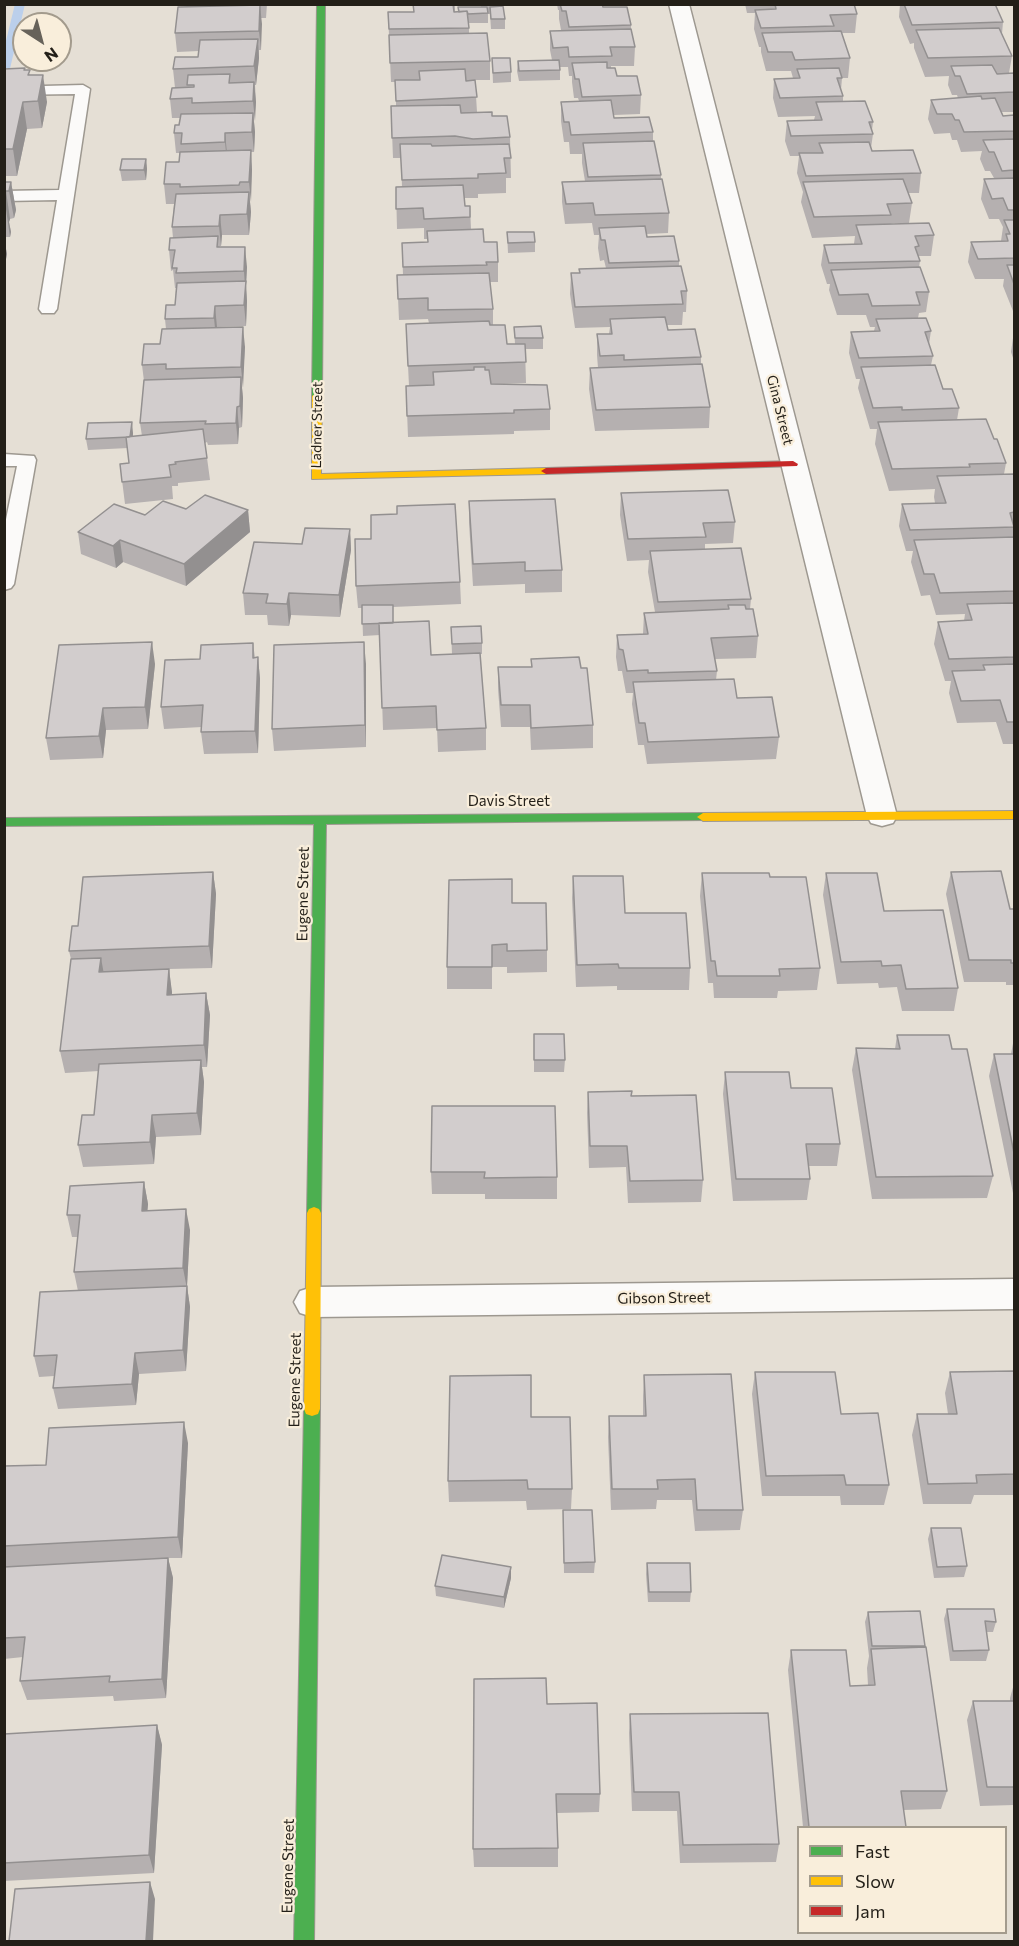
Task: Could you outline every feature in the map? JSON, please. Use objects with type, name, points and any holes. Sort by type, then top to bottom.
[{"type":"street","name":"Ladner Street","points":[[321,4],[316,477],[794,464]]},
{"type":"street","name":"Gina Street","points":[[679,4],[882,816]]},
{"type":"street","name":"Davis Street","points":[[4,822],[1014,815]]},
{"type":"street","name":"Eugene Street","points":[[304,1941],[320,819]]},
{"type":"street","name":"Gibson Street","points":[[313,1302],[1014,1294]]},
{"type":"lane","points":[[4,91],[84,89],[48,309]]},
{"type":"lane","points":[[4,196],[66,195]]},
{"type":"lane","points":[[4,460],[27,460],[4,584]]},
{"type":"building","points":[[413,4],[453,4],[454,12],[467,11],[469,28],[389,29],[388,12],[414,12]]},
{"type":"building","points":[[560,4],[602,4],[603,7],[627,7],[631,25],[569,27],[566,11],[562,11]]},
{"type":"building","points":[[775,4],[854,4],[857,14],[830,15],[834,26],[761,28],[755,10],[776,9]]},
{"type":"building","points":[[904,4],[995,4],[1003,22],[912,25]]},
{"type":"building","points":[[260,5],[259,31],[175,33],[178,7]]},
{"type":"building","points":[[503,6],[505,19],[491,19],[490,7]]},
{"type":"building","points":[[458,7],[487,7],[488,13],[468,14],[467,11],[459,12]]},
{"type":"building","points":[[999,28],[1012,56],[928,58],[916,30]]},
{"type":"building","points":[[631,29],[635,47],[610,47],[612,56],[569,57],[568,47],[553,48],[550,31]]},
{"type":"building","points":[[841,31],[850,58],[795,60],[792,52],[768,52],[762,33]]},
{"type":"building","points":[[487,33],[490,61],[390,63],[389,35]]},
{"type":"building","points":[[258,39],[254,66],[173,69],[175,57],[198,57],[200,40]]},
{"type":"building","points":[[492,58],[510,58],[511,72],[493,73]]},
{"type":"building","points":[[559,60],[560,70],[519,71],[518,61]]},
{"type":"building","points":[[607,62],[607,68],[615,68],[617,76],[637,76],[641,95],[582,97],[579,79],[575,79],[572,63]]},
{"type":"building","points":[[992,65],[997,74],[1014,73],[1014,92],[967,94],[960,76],[955,76],[951,66]]},
{"type":"building","points":[[839,68],[842,78],[837,78],[843,96],[780,98],[774,79],[800,78],[797,69]]},
{"type":"building","points":[[4,69],[12,69],[12,72],[29,72],[28,75],[43,75],[38,101],[23,102],[13,149],[4,149]]},
{"type":"building","points":[[465,69],[466,81],[475,80],[477,97],[396,101],[395,80],[420,80],[419,71]]},
{"type":"building","points":[[230,74],[229,83],[254,82],[253,101],[192,103],[192,98],[170,99],[172,88],[194,87],[194,85],[187,85],[188,75]]},
{"type":"building","points":[[981,96],[982,99],[995,98],[1003,116],[1014,115],[1014,131],[964,132],[959,120],[955,120],[952,114],[937,114],[931,100]]},
{"type":"building","points":[[611,100],[614,118],[649,117],[653,132],[571,135],[569,122],[564,122],[561,102]]},
{"type":"building","points":[[865,101],[873,122],[869,122],[873,134],[791,136],[787,121],[822,120],[816,102]]},
{"type":"building","points":[[460,105],[461,113],[492,112],[492,116],[507,116],[510,137],[392,138],[391,106]]},
{"type":"building","points":[[253,113],[252,132],[225,133],[225,142],[181,144],[182,133],[174,133],[175,125],[179,125],[181,114]]},
{"type":"building","points":[[1014,139],[1014,170],[1002,171],[994,152],[989,152],[983,140]]},
{"type":"building","points":[[654,141],[661,175],[588,177],[583,143]]},
{"type":"building","points":[[869,142],[872,151],[913,150],[921,173],[806,176],[799,153],[823,153],[819,143]]},
{"type":"building","points":[[400,144],[431,144],[432,146],[509,144],[511,158],[504,158],[506,173],[478,174],[478,178],[402,180]]},
{"type":"building","points":[[251,150],[249,182],[240,182],[239,185],[180,187],[180,184],[164,184],[166,162],[179,162],[180,152]]},
{"type":"building","points":[[122,159],[146,159],[144,170],[120,170]]},
{"type":"building","points":[[1014,178],[1014,210],[1008,210],[1003,198],[992,199],[984,179]]},
{"type":"building","points":[[662,179],[669,213],[595,215],[593,203],[566,204],[562,182]]},
{"type":"building","points":[[903,179],[912,203],[887,204],[891,215],[814,217],[803,182]]},
{"type":"building","points":[[4,182],[11,182],[9,191],[6,191],[4,195]]},
{"type":"building","points":[[463,185],[465,206],[470,206],[470,217],[424,219],[423,208],[396,209],[396,187]]},
{"type":"building","points":[[249,192],[247,214],[220,215],[219,226],[172,227],[176,194]]},
{"type":"building","points":[[1004,220],[1014,220],[1014,258],[978,259],[971,242],[1008,241],[1006,234],[1010,234]]},
{"type":"building","points":[[929,223],[934,235],[915,236],[919,246],[915,247],[920,261],[829,263],[824,245],[862,244],[856,225]]},
{"type":"building","points":[[645,226],[647,237],[674,236],[679,261],[609,263],[605,240],[601,240],[599,228]]},
{"type":"building","points":[[483,229],[484,242],[497,242],[498,262],[486,262],[487,265],[403,267],[402,243],[428,242],[427,231]]},
{"type":"building","points":[[507,232],[534,232],[535,242],[508,243]]},
{"type":"building","points":[[218,236],[217,247],[245,247],[244,271],[176,273],[177,268],[172,268],[175,250],[169,250],[170,238]]},
{"type":"building","points":[[1007,265],[1014,265],[1014,284]]},
{"type":"building","points":[[681,266],[687,291],[681,291],[683,304],[575,307],[571,273],[580,273],[579,269]]},
{"type":"building","points":[[920,267],[929,292],[916,292],[920,305],[872,306],[868,294],[839,295],[831,270]]},
{"type":"building","points":[[489,273],[493,309],[428,310],[428,298],[398,299],[397,275]]},
{"type":"building","points":[[246,281],[244,305],[215,306],[214,318],[165,319],[166,305],[175,305],[177,283]]},
{"type":"building","points":[[665,317],[668,330],[695,329],[701,357],[624,360],[624,355],[600,356],[597,334],[612,334],[610,319]]},
{"type":"building","points":[[926,318],[931,331],[925,332],[933,356],[859,358],[851,332],[880,331],[876,319]]},
{"type":"building","points":[[489,321],[490,325],[505,325],[507,344],[525,344],[526,362],[408,366],[406,324]]},
{"type":"building","points":[[541,326],[543,338],[515,338],[514,327]]},
{"type":"building","points":[[243,327],[241,367],[166,369],[166,364],[142,365],[144,344],[160,344],[162,329]]},
{"type":"building","points":[[702,364],[710,407],[596,410],[590,368]]},
{"type":"building","points":[[935,365],[943,389],[952,389],[959,408],[902,410],[902,407],[873,408],[861,367]]},
{"type":"building","points":[[474,367],[485,367],[485,370],[489,370],[491,384],[547,385],[550,409],[514,410],[514,413],[407,416],[406,386],[434,385],[433,372],[474,370]]},
{"type":"building","points":[[241,377],[240,406],[237,407],[236,423],[205,424],[206,421],[140,423],[144,380]]},
{"type":"building","points":[[986,419],[1006,463],[969,464],[970,467],[892,469],[878,422]]},
{"type":"building","points":[[132,422],[130,437],[86,439],[88,423]]},
{"type":"building","points":[[203,429],[207,458],[175,462],[176,464],[169,465],[171,477],[122,482],[120,464],[129,463],[126,437]]},
{"type":"building","points":[[1014,474],[1014,512],[1010,513],[1014,527],[910,530],[902,504],[946,503],[937,476]]},
{"type":"building","points":[[728,490],[735,522],[703,523],[706,537],[628,539],[621,493]]},
{"type":"building","points":[[205,495],[248,510],[184,564],[120,540],[113,546],[78,532],[114,504],[145,515],[163,501],[186,509]]},
{"type":"building","points":[[555,499],[562,570],[525,571],[525,562],[473,564],[469,501]]},
{"type":"building","points":[[455,504],[460,582],[356,586],[355,539],[371,539],[371,515],[397,514],[397,506]]},
{"type":"building","points":[[305,528],[350,529],[339,595],[289,593],[287,604],[266,603],[268,594],[243,593],[254,542],[302,544]]},
{"type":"building","points":[[1014,537],[1014,591],[940,593],[934,574],[924,574],[914,540]]},
{"type":"building","points":[[741,548],[751,599],[658,602],[650,551]]},
{"type":"building","points":[[1014,603],[1014,657],[949,659],[938,622],[972,620],[967,604]]},
{"type":"building","points":[[362,605],[393,605],[393,623],[362,624]]},
{"type":"building","points":[[728,605],[745,605],[746,609],[753,609],[758,636],[711,638],[717,671],[648,673],[648,670],[627,671],[623,650],[619,649],[617,635],[648,634],[644,613],[729,609]]},
{"type":"building","points":[[429,621],[431,655],[480,653],[486,728],[437,730],[436,706],[382,708],[379,623]]},
{"type":"building","points":[[481,626],[482,643],[452,644],[451,627]]},
{"type":"building","points":[[152,642],[145,707],[103,708],[99,736],[46,738],[59,645]]},
{"type":"building","points":[[364,642],[365,725],[272,729],[274,645]]},
{"type":"building","points":[[253,643],[253,658],[258,657],[255,731],[201,732],[203,705],[161,707],[165,660],[200,659],[201,645]]},
{"type":"building","points":[[579,657],[581,668],[587,668],[593,725],[531,728],[530,705],[501,705],[498,667],[532,667],[531,659]]},
{"type":"building","points":[[1014,664],[1014,722],[1007,722],[1000,700],[961,701],[952,671],[985,670],[983,665]]},
{"type":"building","points":[[734,679],[737,698],[772,697],[779,737],[648,742],[645,723],[639,723],[633,682]]},
{"type":"building","points":[[1001,871],[1010,909],[1014,909],[1014,963],[1011,963],[1011,960],[969,960],[951,872]]},
{"type":"building","points":[[213,872],[209,946],[69,951],[72,926],[78,926],[83,877]]},
{"type":"building","points":[[702,873],[769,873],[770,877],[806,877],[820,968],[779,969],[780,976],[717,976],[715,961],[711,961]]},
{"type":"building","points":[[826,873],[877,873],[884,911],[943,910],[958,988],[906,989],[901,965],[882,966],[881,961],[841,962]]},
{"type":"building","points":[[573,876],[623,876],[625,913],[686,913],[690,968],[619,968],[618,964],[577,965]]},
{"type":"building","points":[[512,879],[512,903],[546,903],[547,950],[507,951],[507,944],[492,945],[492,967],[447,967],[449,880]]},
{"type":"building","points":[[101,958],[99,972],[169,969],[167,995],[206,993],[204,1045],[60,1051],[71,959]]},
{"type":"building","points":[[534,1034],[564,1034],[565,1060],[534,1060]]},
{"type":"building","points":[[897,1035],[949,1035],[952,1049],[967,1049],[993,1176],[876,1177],[856,1048],[900,1049]]},
{"type":"building","points":[[994,1054],[1014,1054],[1014,1153]]},
{"type":"building","points":[[201,1060],[197,1113],[152,1115],[150,1142],[78,1145],[82,1115],[94,1115],[99,1064]]},
{"type":"building","points":[[725,1072],[789,1072],[791,1088],[832,1088],[840,1144],[806,1144],[810,1179],[736,1179]]},
{"type":"building","points":[[632,1091],[631,1096],[696,1095],[703,1180],[630,1181],[627,1146],[590,1146],[588,1092]]},
{"type":"building","points":[[432,1106],[555,1106],[557,1177],[484,1178],[485,1172],[431,1172]]},
{"type":"building","points":[[144,1182],[142,1211],[186,1209],[183,1268],[74,1272],[80,1215],[67,1215],[70,1186]]},
{"type":"building","points":[[187,1286],[183,1350],[135,1353],[132,1384],[53,1388],[57,1355],[34,1356],[40,1292]]},
{"type":"building","points":[[1014,1371],[1014,1474],[976,1475],[977,1483],[928,1484],[917,1414],[957,1414],[950,1372]]},
{"type":"building","points":[[755,1372],[835,1372],[841,1414],[878,1413],[889,1485],[846,1485],[844,1475],[766,1476]]},
{"type":"building","points":[[731,1374],[743,1510],[697,1510],[695,1479],[657,1480],[658,1489],[612,1489],[609,1416],[646,1416],[644,1375]]},
{"type":"building","points":[[531,1375],[531,1417],[570,1417],[572,1489],[528,1489],[527,1480],[448,1481],[450,1376]]},
{"type":"building","points":[[184,1422],[178,1537],[4,1546],[4,1466],[46,1465],[49,1428]]},
{"type":"building","points":[[563,1510],[592,1510],[595,1562],[564,1563]]},
{"type":"building","points":[[931,1528],[961,1528],[967,1566],[937,1567]]},
{"type":"building","points":[[442,1555],[511,1567],[504,1597],[435,1586]]},
{"type":"building","points":[[168,1558],[162,1679],[109,1682],[110,1676],[20,1681],[25,1637],[4,1638],[4,1567]]},
{"type":"building","points":[[647,1563],[690,1563],[691,1592],[649,1592]]},
{"type":"building","points":[[947,1609],[994,1609],[996,1622],[985,1621],[989,1650],[953,1651]]},
{"type":"building","points":[[920,1611],[925,1646],[872,1646],[868,1612]]},
{"type":"building","points":[[926,1647],[947,1791],[901,1791],[906,1826],[809,1826],[791,1650],[846,1650],[850,1686],[875,1685],[871,1649]]},
{"type":"building","points":[[546,1678],[547,1704],[597,1703],[600,1794],[556,1794],[558,1848],[473,1849],[474,1679]]},
{"type":"building","points":[[973,1701],[1014,1701],[1014,1787],[987,1787]]},
{"type":"building","points":[[768,1713],[779,1844],[683,1845],[679,1792],[634,1792],[630,1714]]},
{"type":"building","points":[[157,1725],[149,1855],[4,1863],[4,1734]]},
{"type":"building","points":[[150,1882],[146,1941],[9,1941],[15,1889]]},
{"type":"waterway","points":[[4,73],[20,4]]},
{"type":"traffic: fast","points":[[317,396],[321,4]]},
{"type":"traffic: fast","points":[[4,822],[703,817]]},
{"type":"traffic: fast","points":[[314,1213],[320,819]]},
{"type":"traffic: fast","points":[[304,1942],[312,1409]]},
{"type":"traffic: slow","points":[[317,396],[316,477],[546,471]]},
{"type":"traffic: slow","points":[[703,817],[1014,815]]},
{"type":"traffic: slow","points":[[312,1409],[314,1213]]},
{"type":"traffic: jam","points":[[546,471],[793,464]]}]
